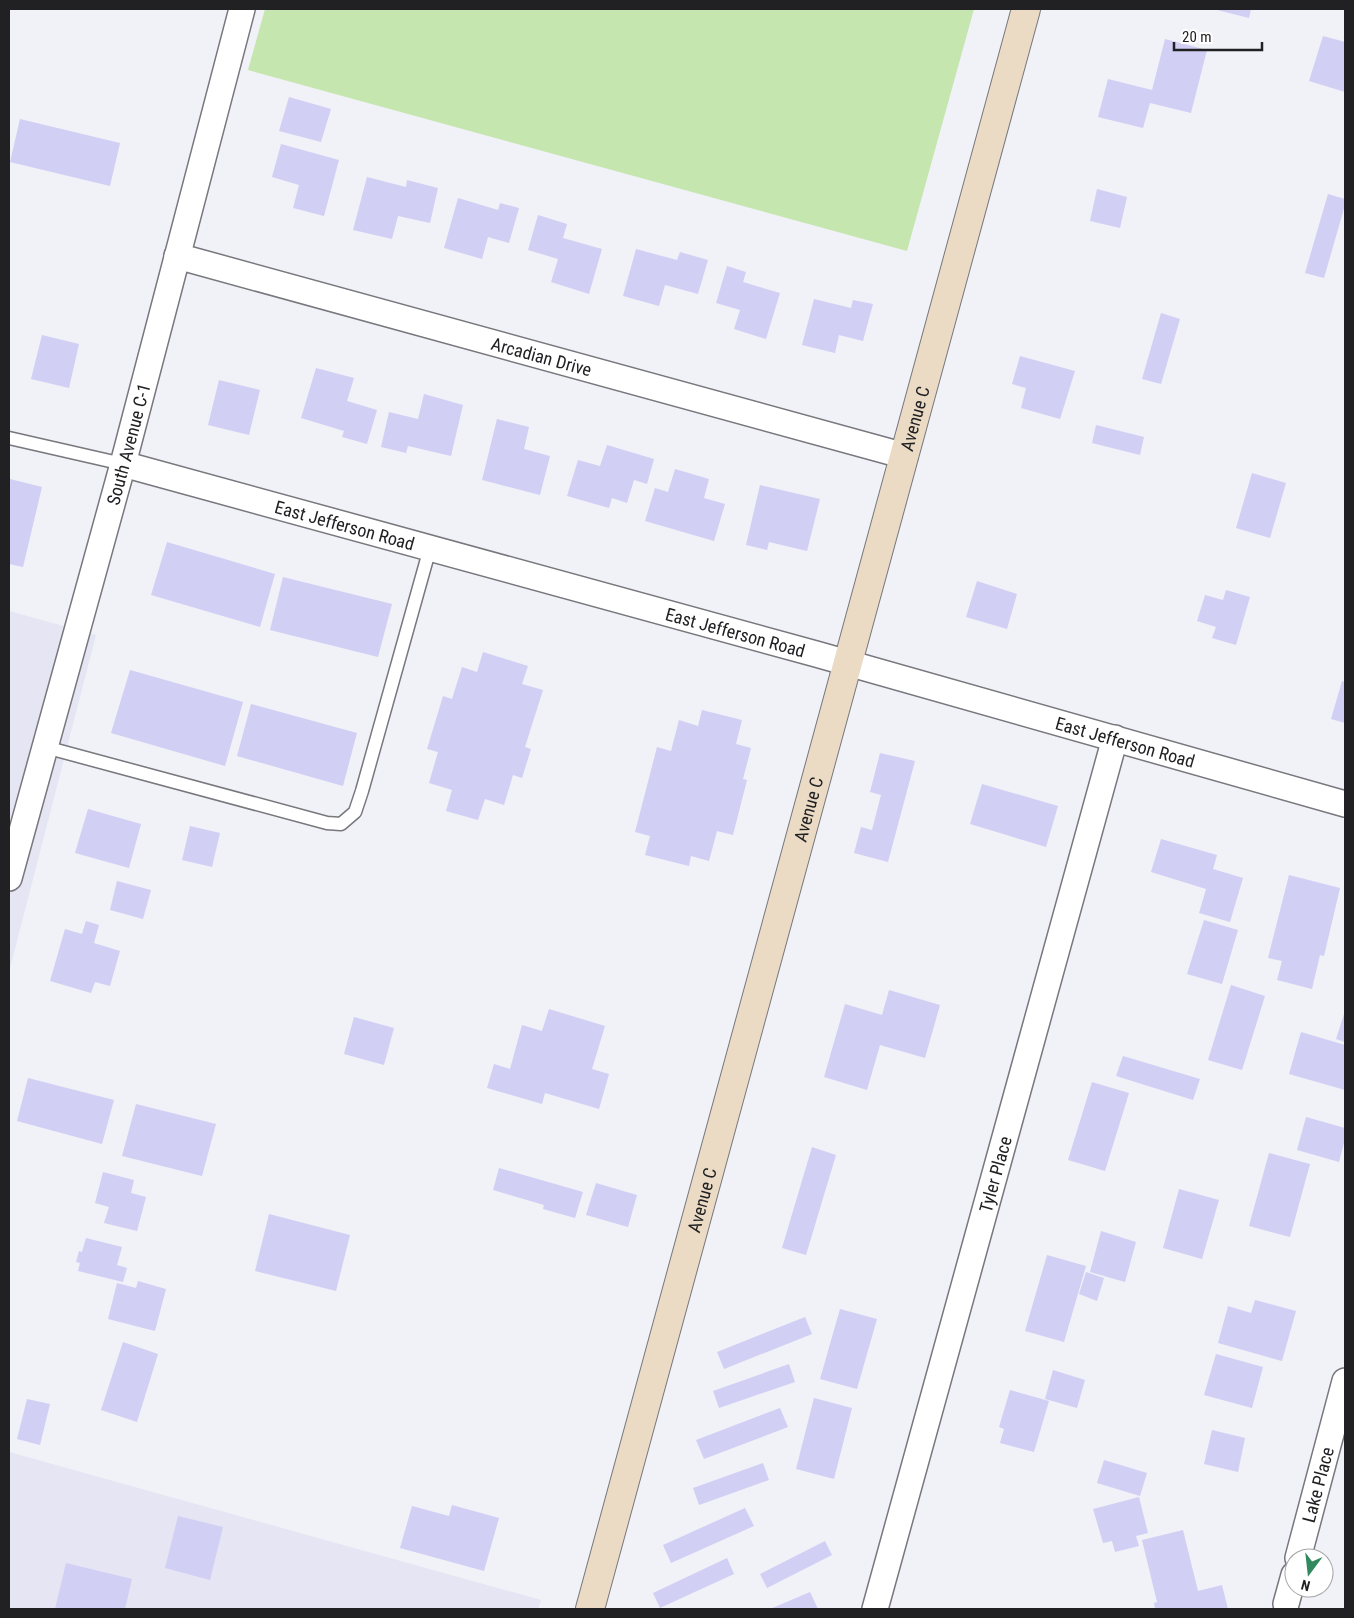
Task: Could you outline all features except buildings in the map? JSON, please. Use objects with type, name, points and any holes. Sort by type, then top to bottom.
[{"type":"main road","name":"Avenue C","points":[[590,1609],[1026,9]]},
{"type":"street","name":"South Avenue C-1","points":[[9,878],[123,464],[242,9]]},
{"type":"street","name":"Arcadian Drive","points":[[177,256],[905,456]]},
{"type":"street","name":"East Jefferson Road","points":[[123,464],[848,663],[1345,804]]},
{"type":"street","name":"Tyler Place","points":[[875,1609],[1114,738]]},
{"type":"street","name":"Lake Place","points":[[1301,1548],[1345,1381]]},
{"type":"street","points":[[1286,1604],[1288,1598]]},
{"type":"lane","points":[[9,438],[22,439],[123,464]]},
{"type":"lane","points":[[45,747],[327,824],[341,824],[355,812],[362,791],[430,548]]},
{"type":"shaded area","points":[[9,611],[96,635],[9,972]]},
{"type":"shaded area","points":[[9,1452],[541,1600],[538,1609],[9,1609]]},
{"type":"green space","points":[[265,9],[974,9],[907,251],[248,70]]}]
